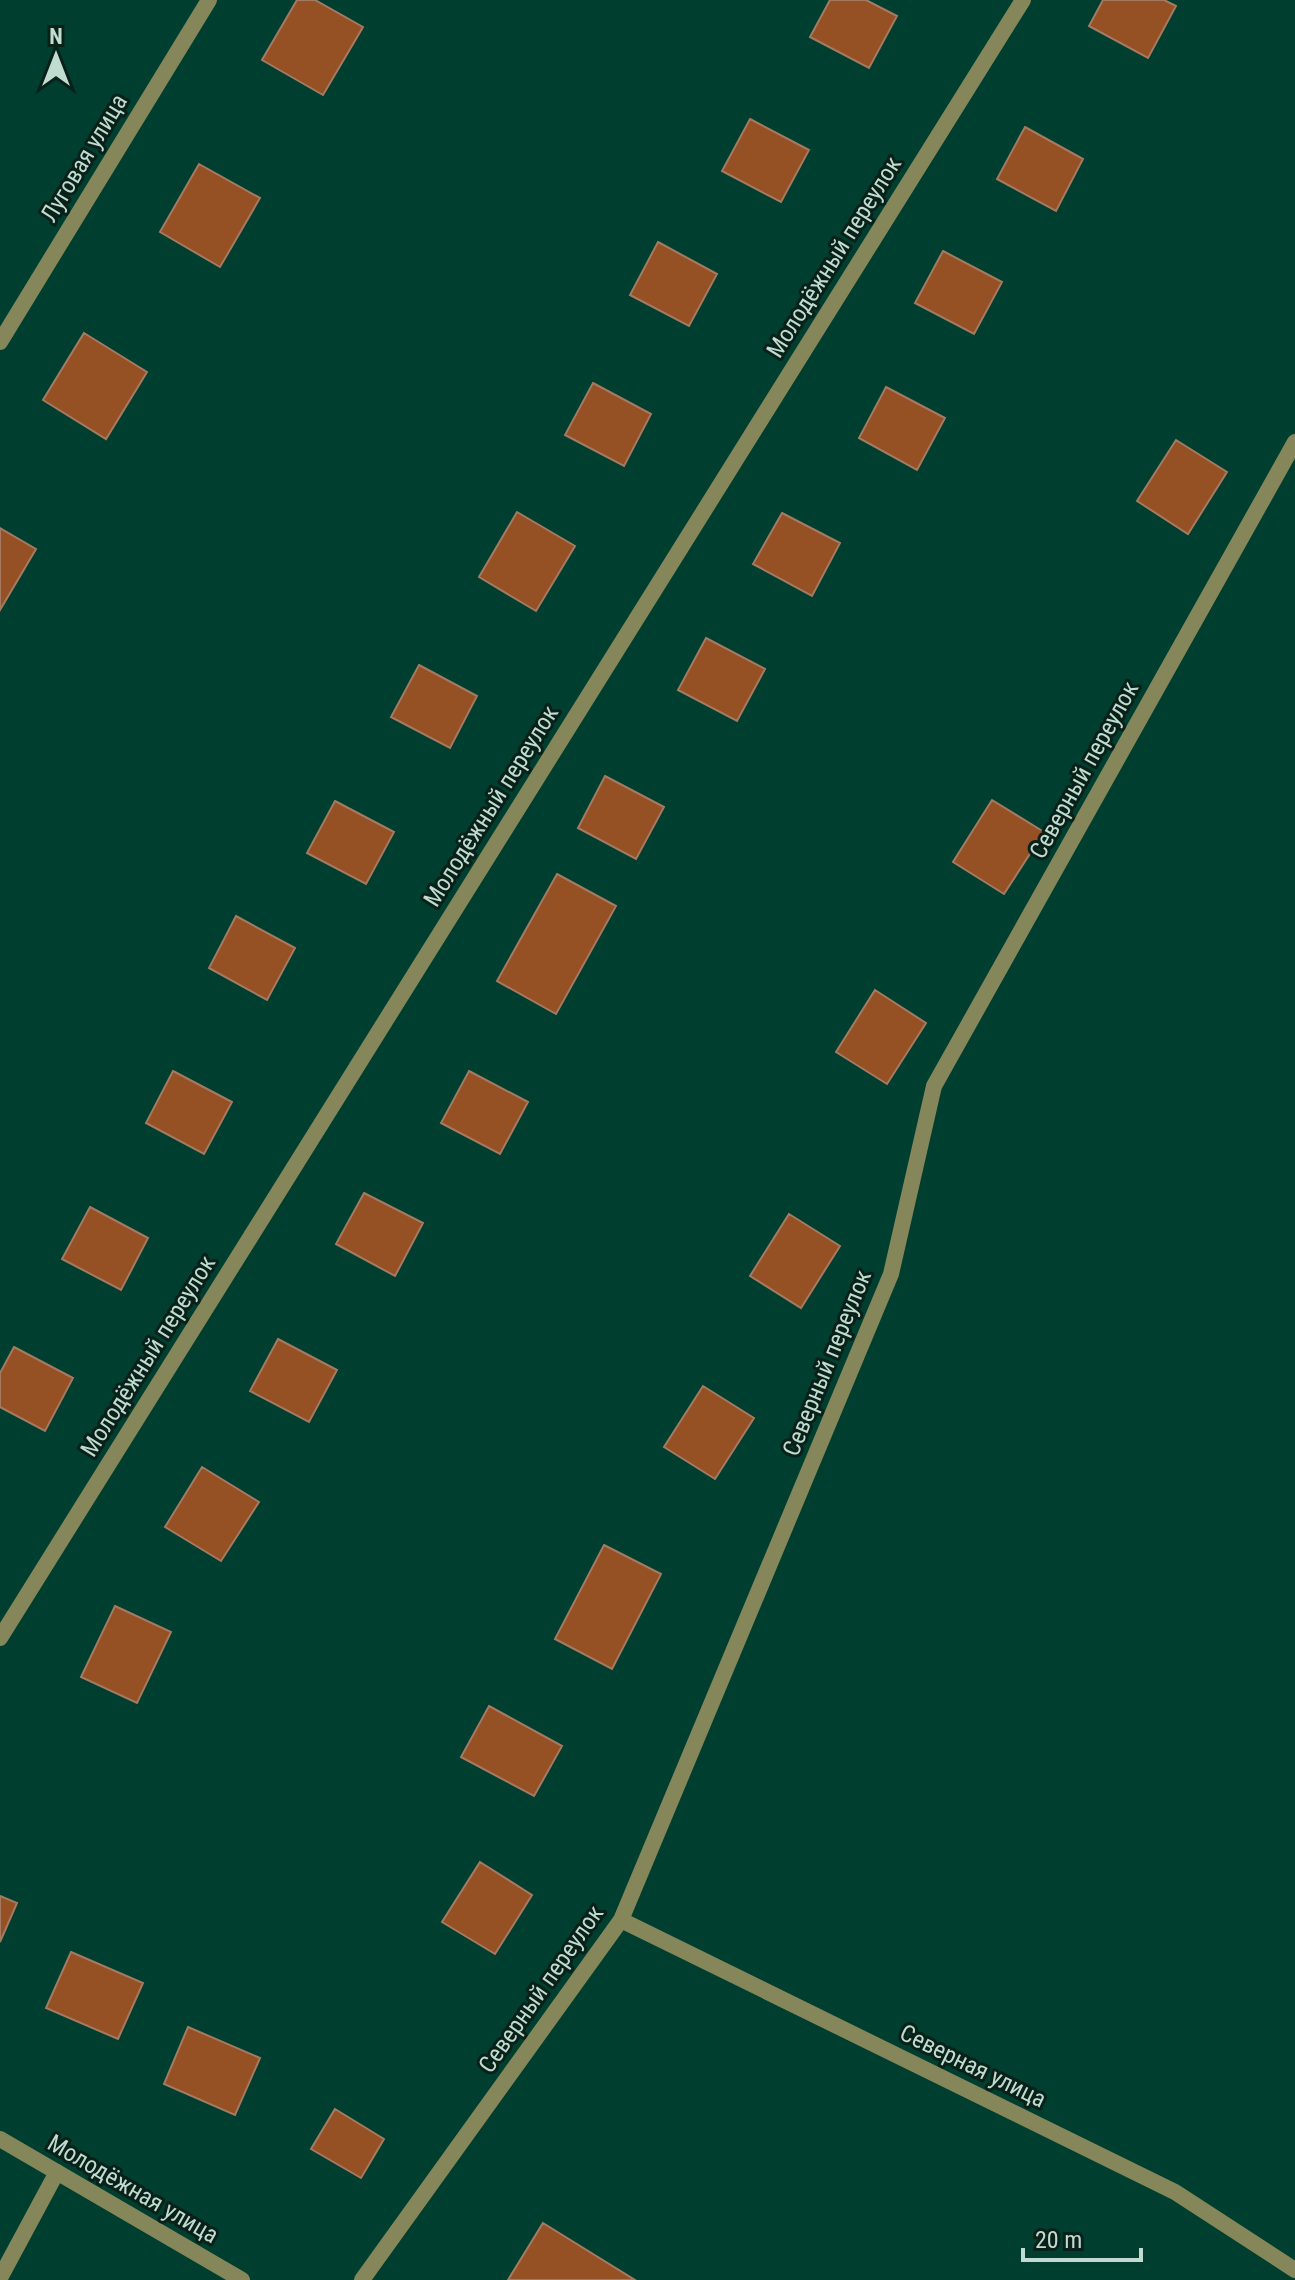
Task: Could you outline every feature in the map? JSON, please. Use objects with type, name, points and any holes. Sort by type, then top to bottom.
[{"type":"street","name":"Луговая улица","points":[[0,342],[209,0]]},
{"type":"street","name":"Молодёжный переулок","points":[[0,1638],[1023,0]]},
{"type":"street","name":"Северный переулок","points":[[362,2280],[621,1920],[891,1274],[934,1086],[1295,442]]},
{"type":"street","name":"Северная улица","points":[[621,1920],[1175,2192],[1295,2270]]},
{"type":"street","name":"Молодёжная улица","points":[[0,2139],[242,2280]]},
{"type":"street","points":[[0,2278],[57,2172]]},
{"type":"building","points":[[297,0],[315,0],[363,27],[323,95],[262,60]]},
{"type":"building","points":[[830,0],[866,0],[897,16],[869,68],[810,37]]},
{"type":"building","points":[[1103,0],[1164,0],[1176,6],[1148,58],[1089,26]]},
{"type":"building","points":[[750,119],[809,150],[781,202],[722,171]]},
{"type":"building","points":[[1025,127],[1083,159],[1056,211],[997,179]]},
{"type":"building","points":[[199,164],[260,198],[220,267],[160,232]]},
{"type":"building","points":[[658,242],[717,274],[689,326],[630,295]]},
{"type":"building","points":[[943,251],[1002,282],[974,334],[915,303]]},
{"type":"building","points":[[84,333],[147,372],[106,439],[43,400]]},
{"type":"building","points":[[593,383],[651,414],[624,466],[565,435]]},
{"type":"building","points":[[886,387],[945,418],[917,470],[859,438]]},
{"type":"building","points":[[1176,440],[1227,472],[1188,534],[1137,501]]},
{"type":"building","points":[[517,512],[575,546],[536,611],[479,577]]},
{"type":"building","points":[[782,513],[840,543],[812,596],[753,564]]},
{"type":"building","points":[[0,528],[36,549],[0,610]]},
{"type":"building","points":[[706,638],[765,669],[737,721],[678,690]]},
{"type":"building","points":[[419,665],[477,696],[450,748],[391,717]]},
{"type":"building","points":[[605,776],[664,807],[636,859],[578,828]]},
{"type":"building","points":[[992,800],[1044,832],[1004,894],[953,862]]},
{"type":"building","points":[[335,801],[394,832],[366,884],[307,853]]},
{"type":"building","points":[[557,874],[616,906],[556,1014],[497,981]]},
{"type":"building","points":[[236,916],[295,948],[267,1000],[209,968]]},
{"type":"building","points":[[875,990],[926,1023],[887,1084],[836,1052]]},
{"type":"building","points":[[173,1071],[232,1102],[204,1154],[146,1123]]},
{"type":"building","points":[[469,1071],[528,1102],[500,1154],[441,1123]]},
{"type":"building","points":[[364,1193],[423,1223],[395,1276],[336,1244]]},
{"type":"building","points":[[90,1207],[148,1238],[121,1290],[62,1259]]},
{"type":"building","points":[[789,1214],[840,1246],[801,1308],[750,1276]]},
{"type":"building","points":[[278,1339],[337,1370],[309,1422],[250,1391]]},
{"type":"building","points":[[14,1347],[73,1378],[45,1431],[0,1407],[0,1373]]},
{"type":"building","points":[[703,1386],[754,1418],[715,1479],[664,1447]]},
{"type":"building","points":[[202,1467],[259,1502],[221,1561],[165,1527]]},
{"type":"building","points":[[604,1545],[661,1574],[612,1669],[555,1639]]},
{"type":"building","points":[[115,1606],[171,1632],[137,1703],[81,1677]]},
{"type":"building","points":[[489,1706],[562,1746],[534,1796],[461,1757]]},
{"type":"building","points":[[480,1862],[532,1895],[495,1954],[442,1922]]},
{"type":"building","points":[[0,1896],[17,1903],[0,1942]]},
{"type":"building","points":[[71,1952],[143,1983],[118,2039],[46,2008]]},
{"type":"building","points":[[188,2027],[260,2058],[235,2115],[164,2084]]},
{"type":"building","points":[[335,2109],[384,2139],[361,2178],[311,2149]]},
{"type":"building","points":[[543,2223],[635,2280],[508,2280]]}]
